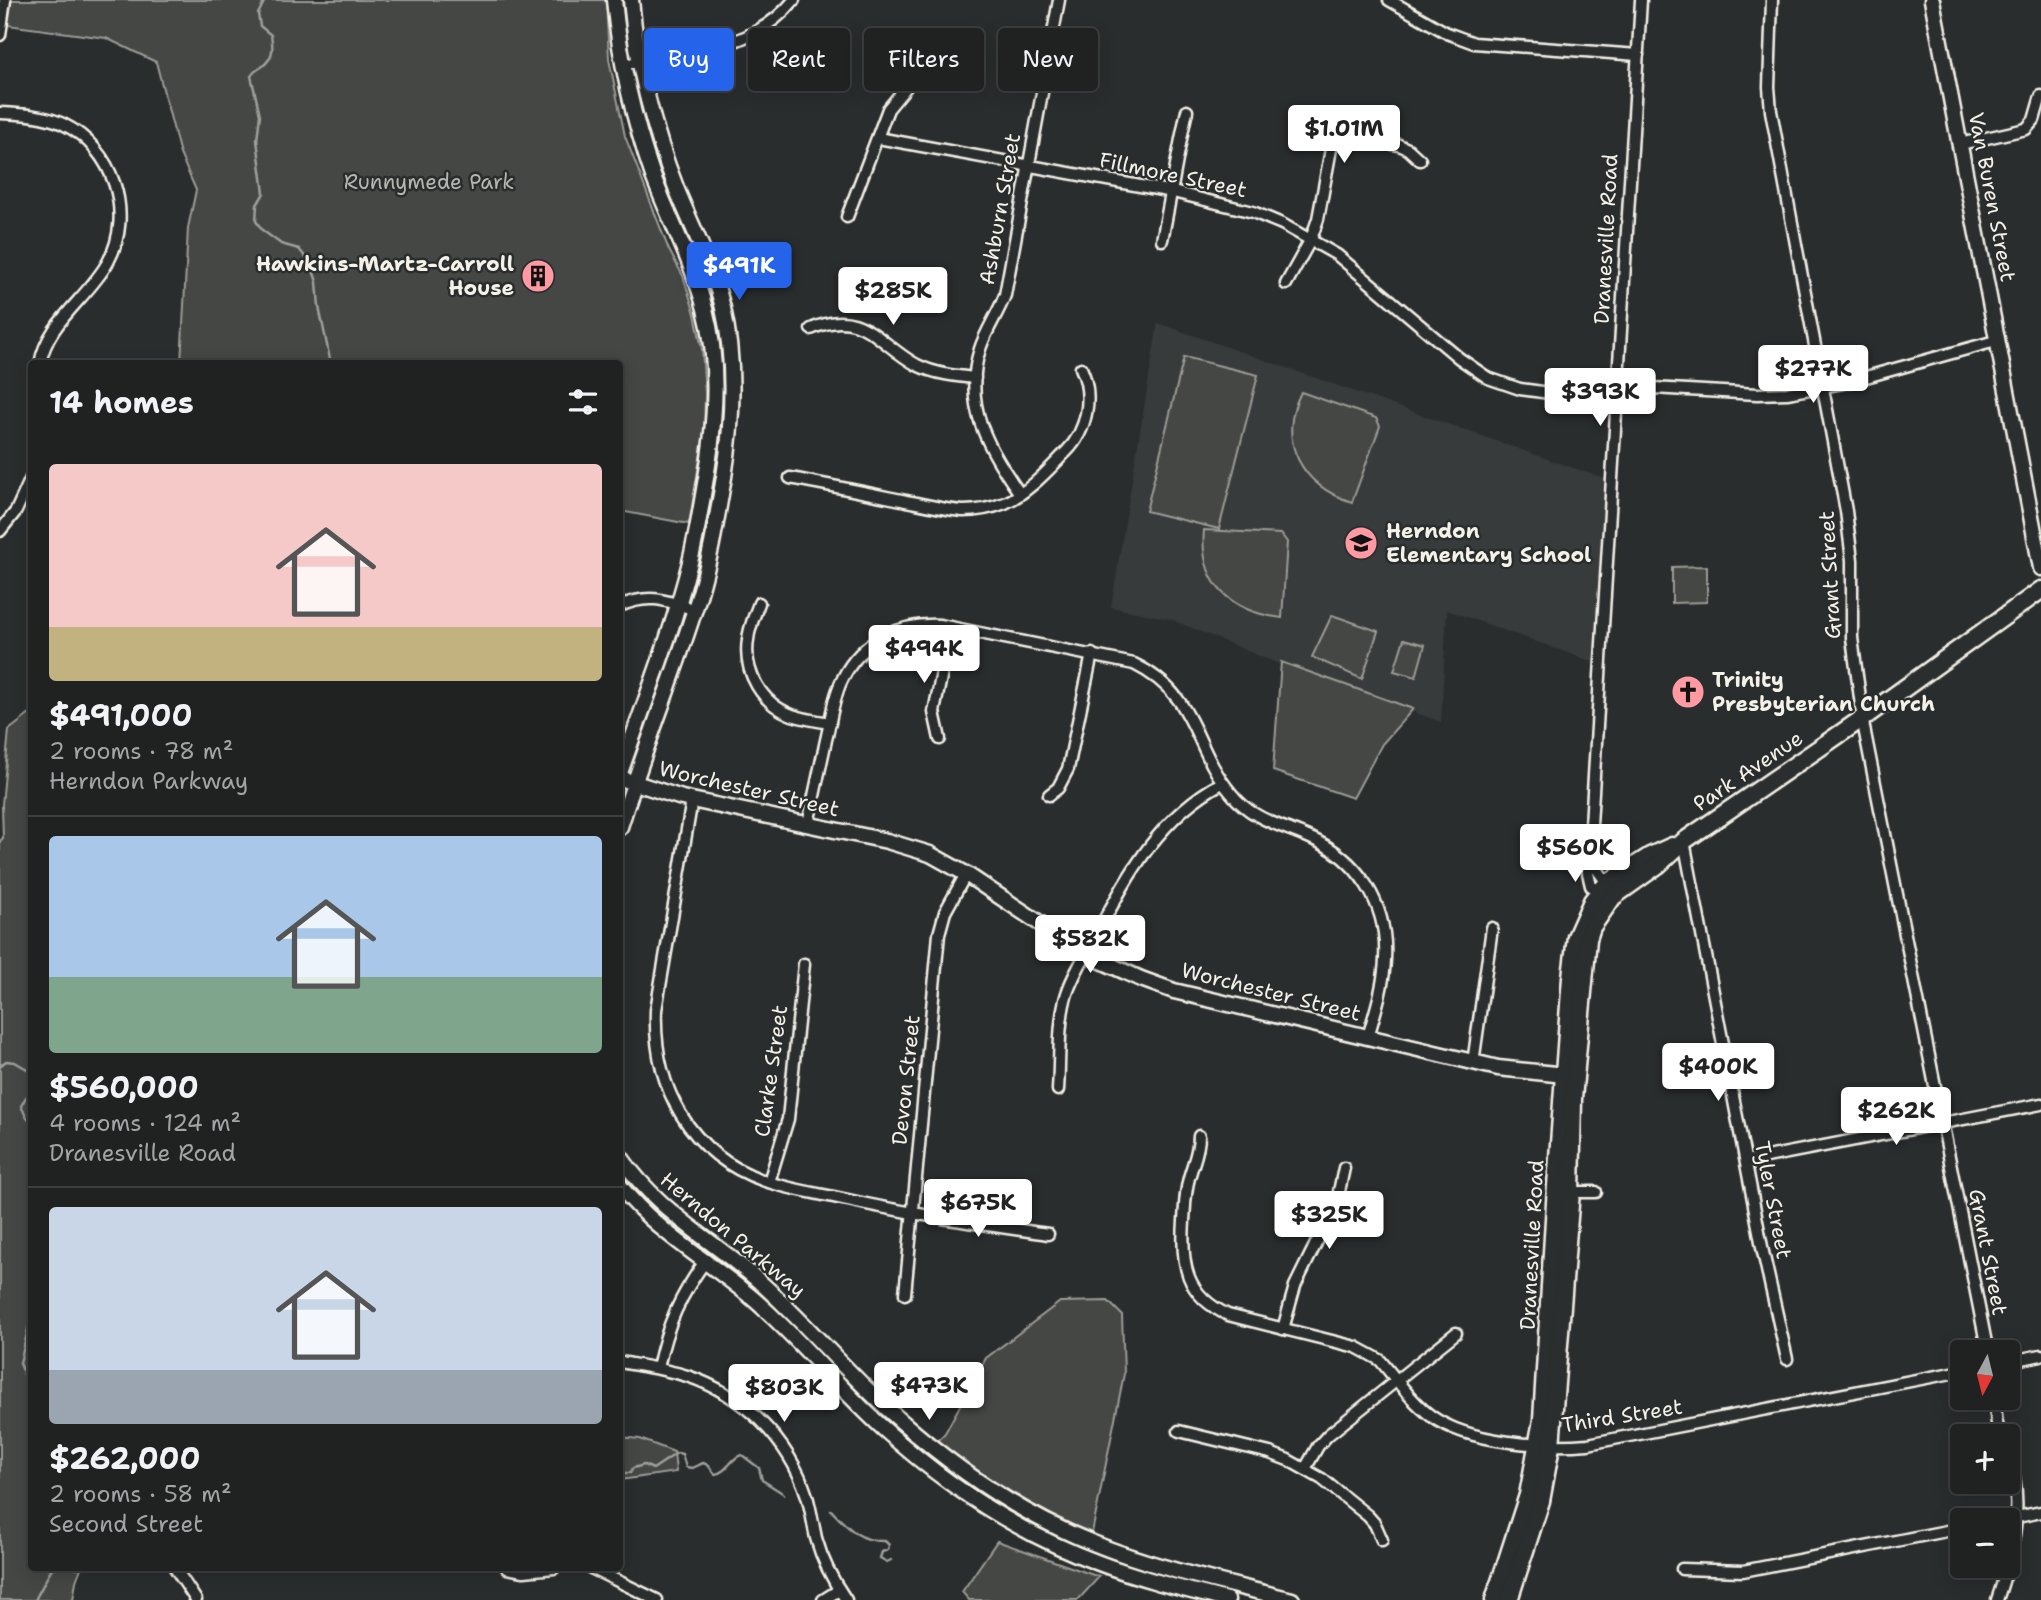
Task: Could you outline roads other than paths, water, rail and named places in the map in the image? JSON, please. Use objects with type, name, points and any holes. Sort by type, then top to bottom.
[{"type":"main road","points":[[614,0],[623,65],[637,128],[696,279],[706,313],[712,348],[715,401],[710,454],[696,538],[678,604],[623,767]]},
{"type":"main road","points":[[623,818],[695,610],[710,555],[729,443],[732,397],[729,345],[723,309],[713,274],[678,192],[658,136],[639,61],[631,0]]},
{"type":"main road","name":"Van Buren Street","points":[[1932,0],[2041,568]]},
{"type":"main road","name":"Park Avenue","points":[[1606,890],[1658,865],[1684,841],[1863,718],[2041,590]]},
{"type":"main road","name":"Worchester Street","points":[[623,778],[634,784],[692,800],[909,846],[930,854],[966,874],[1086,954],[1141,979],[1187,995],[1473,1063],[1570,1076]]},
{"type":"main road","name":"Dranesville Road","points":[[1509,1600],[1541,1501],[1570,1076],[1588,939],[1606,890]]},
{"type":"main road","name":"Dranesville Road","points":[[1494,1600],[1545,1446],[1570,1192],[1573,1099],[1570,1076]]},
{"type":"main road","name":"Herndon Parkway","points":[[623,1160],[635,1178],[660,1204],[745,1269],[785,1304],[898,1419],[981,1484],[1044,1521],[1102,1546],[1177,1570],[1292,1600]]},
{"type":"main road","name":"Herndon Parkway","points":[[623,1189],[647,1215],[759,1303],[885,1430],[941,1476],[985,1507],[1047,1541],[1097,1563],[1227,1600]]},
{"type":"street","points":[[0,35],[5,0]]},
{"type":"street","points":[[623,65],[737,42],[768,26],[794,0]]},
{"type":"street","name":"Ashburn Street","points":[[1020,494],[998,462],[983,432],[978,413],[975,378],[979,352],[1004,295],[1059,0]]},
{"type":"street","points":[[1389,0],[1447,33],[1474,43],[1638,55]]},
{"type":"street","name":"Dranesville Road","points":[[1606,890],[1591,886],[1588,873],[1641,0]]},
{"type":"street","name":"Grant Street","points":[[1772,0],[1769,87],[1771,111],[1851,539],[1852,638],[1863,718],[1986,1340]]},
{"type":"street","points":[[847,217],[888,109],[903,91]]},
{"type":"street","points":[[1960,144],[2026,129],[2034,120],[2041,96]]},
{"type":"street","points":[[1163,240],[1187,111]]},
{"type":"street","points":[[0,113],[50,119],[76,132],[100,155],[115,183],[118,200],[119,230],[109,260],[52,332],[42,360]]},
{"type":"street","points":[[1286,284],[1311,239],[1320,208],[1334,133],[1399,145],[1420,160]]},
{"type":"street","name":"Fillmore Street","points":[[878,138],[1173,192],[1252,212],[1282,223],[1353,267],[1459,358],[1488,378],[1520,389],[1617,402]]},
{"type":"street","points":[[811,329],[831,322],[854,324],[881,337],[918,365],[947,375],[975,378]]},
{"type":"street","points":[[1618,386],[1758,394],[1824,388],[1999,340]]},
{"type":"street","points":[[790,478],[964,511],[994,507],[1020,494],[1069,449],[1077,438],[1086,412],[1088,395],[1081,368]]},
{"type":"street","points":[[0,531],[16,511],[28,485]]},
{"type":"street","points":[[623,605],[648,598],[662,599],[695,610]]},
{"type":"street","points":[[759,603],[748,640],[749,667],[760,691],[778,708],[790,714],[830,723]]},
{"type":"street","points":[[808,824],[830,723],[843,678],[851,664],[883,636],[924,624],[951,627],[1134,664],[1172,690],[1188,712],[1222,783],[1244,807],[1256,816],[1323,844],[1342,856],[1365,881],[1381,916],[1385,943],[1383,976],[1368,1037]]},
{"type":"street","points":[[940,739],[934,712],[951,627]]},
{"type":"street","points":[[1049,795],[1064,779],[1068,769],[1092,654]]},
{"type":"street","points":[[1058,1090],[1065,1000],[1086,954],[1138,859],[1174,816],[1190,802],[1222,783]]},
{"type":"street","points":[[692,800],[656,1010],[657,1053],[662,1074],[675,1105],[698,1136],[729,1163],[769,1182],[912,1215],[1048,1234]]},
{"type":"street","name":"Tyler Street","points":[[1684,841],[1787,1359]]},
{"type":"street","name":"Devon Street","points":[[905,1294],[939,934],[945,912],[966,874]]},
{"type":"street","points":[[1473,1063],[1492,928]]},
{"type":"street","name":"Clarke Street","points":[[769,1182],[789,1119],[804,964]]},
{"type":"street","points":[[1746,1161],[2041,1104]]},
{"type":"street","name":"Third Street","points":[[1199,1136],[1197,1155],[1186,1192],[1182,1240],[1182,1255],[1190,1281],[1197,1293],[1217,1310],[1228,1315],[1339,1342],[1371,1354],[1420,1407],[1459,1430],[1545,1446],[1588,1444],[1950,1373]]},
{"type":"street","points":[[1283,1329],[1295,1286],[1338,1201],[1344,1168]]},
{"type":"street","points":[[1570,1192],[1596,1192]]},
{"type":"street","points":[[658,1368],[677,1304],[706,1260]]},
{"type":"street","points":[[1306,1469],[1328,1435],[1456,1333]]},
{"type":"street","points":[[2020,1359],[2041,1355]]},
{"type":"street","points":[[623,1362],[658,1368],[689,1377],[729,1396],[746,1408],[775,1437],[799,1476],[824,1560],[846,1600]]},
{"type":"street","points":[[1179,1431],[1270,1453],[1306,1469],[1368,1516],[1382,1540]]},
{"type":"street","points":[[2020,1516],[2041,1512]]},
{"type":"street","points":[[1682,1569],[1743,1571],[1950,1530]]},
{"type":"street","points":[[177,1571],[196,1600]]},
{"type":"street","points":[[597,1571],[657,1600]]},
{"type":"street","points":[[1997,1600],[2004,1578]]},
{"type":"street","points":[[823,1600],[839,1590]]},
{"type":"waterway","points":[[265,0],[258,14],[260,26],[271,35],[272,50],[268,61],[251,76],[260,115],[257,140],[264,193],[257,205],[256,221],[262,230],[281,244],[299,249],[311,264],[317,282],[319,307],[330,360]]},
{"type":"waterway","points":[[0,1066],[6,1061],[15,1062],[28,1070]]},
{"type":"waterway","points":[[28,1096],[21,1106],[28,1118]]},
{"type":"waterway","points":[[28,1330],[20,1363],[28,1384]]},
{"type":"waterway","points":[[623,1473],[630,1473],[633,1468],[644,1465],[653,1469],[677,1453],[682,1454],[686,1467],[692,1468],[703,1463],[715,1474],[742,1455],[759,1468],[762,1480],[784,1494]]},
{"type":"waterway","points":[[831,1510],[861,1536],[885,1541],[889,1545],[888,1550],[882,1552],[880,1558],[887,1562],[891,1560]]},
{"type":"waterway","points":[[35,1600],[50,1571]]},
{"type":"place","name":"Hawkins-Martz-Carroll House","points":[[538,276]]},
{"type":"place","name":"Herndon Elementary School","points":[[1361,543]]},
{"type":"place","name":"Trinity Presbyterian Church","points":[[1688,692]]},
{"type":"park label","name":"Runnymede Park","points":[[429,182]]}]
